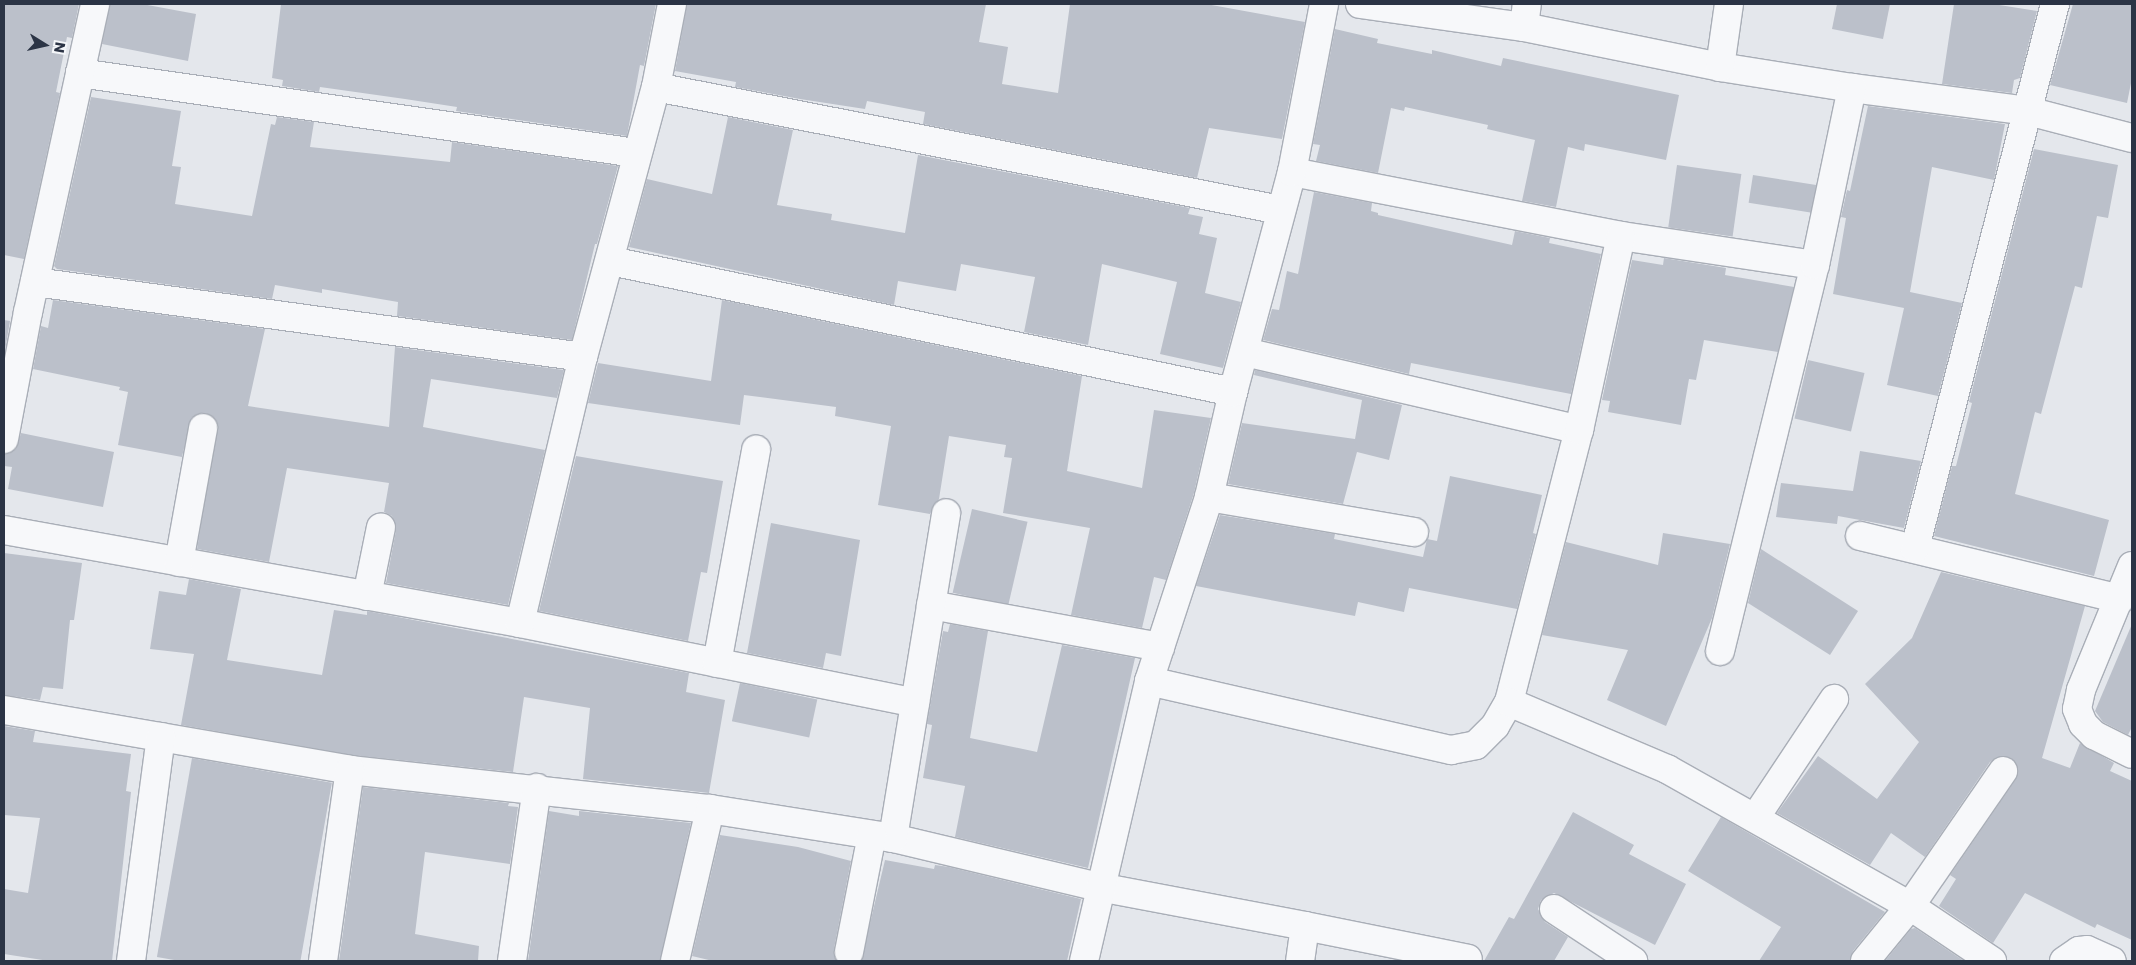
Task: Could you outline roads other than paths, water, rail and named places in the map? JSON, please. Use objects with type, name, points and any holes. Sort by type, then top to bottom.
[{"type":"street","points":[[4,439],[16,310],[35,282],[95,4]]},
{"type":"street","points":[[520,623],[583,357],[611,261],[636,153],[656,87],[672,4]]},
{"type":"street","points":[[1084,961],[1099,887],[1149,681],[1209,497],[1233,392],[1245,352],[1280,210],[1292,172],[1324,4]]},
{"type":"street","points":[[1360,4],[1526,15],[1720,67],[1852,88],[2028,111],[2132,138]]},
{"type":"street","points":[[1720,67],[1729,4]]},
{"type":"street","points":[[1914,548],[2055,4]]},
{"type":"street","points":[[80,73],[636,153]]},
{"type":"street","points":[[656,87],[1280,210]]},
{"type":"street","points":[[1720,651],[1815,264],[1852,88]]},
{"type":"street","points":[[1292,172],[1621,236],[1815,264]]},
{"type":"street","points":[[1149,681],[1451,750],[1476,745],[1495,726],[1509,702],[1579,430],[1621,236]]},
{"type":"street","points":[[611,261],[1233,392]]},
{"type":"street","points":[[35,282],[583,357]]},
{"type":"street","points":[[1245,352],[1579,430]]},
{"type":"street","points":[[179,562],[203,428]]},
{"type":"street","points":[[717,663],[756,450]]},
{"type":"street","points":[[1209,497],[1414,532]]},
{"type":"street","points":[[849,952],[883,837],[915,703],[946,513]]},
{"type":"street","points":[[367,596],[381,527]]},
{"type":"street","points":[[4,530],[520,623],[915,703]]},
{"type":"street","points":[[1860,536],[2121,599]]},
{"type":"street","points":[[2132,566],[2121,599],[2081,690],[2077,709],[2083,724],[2094,735],[2132,754]]},
{"type":"street","points":[[931,605],[1160,647]]},
{"type":"street","points":[[1755,818],[1834,699]]},
{"type":"street","points":[[1509,702],[1667,769],[1910,906],[1992,961]]},
{"type":"street","points":[[4,710],[350,770],[537,788],[710,809],[883,837],[1099,887],[1468,959]]},
{"type":"street","points":[[131,961],[160,737]]},
{"type":"street","points":[[323,961],[350,770]]},
{"type":"street","points":[[1865,961],[1910,906],[2003,771]]},
{"type":"street","points":[[512,961],[537,788]]},
{"type":"street","points":[[675,961],[710,809]]},
{"type":"street","points":[[1554,908],[1633,961]]},
{"type":"street","points":[[1300,961],[1305,926]]},
{"type":"street","points":[[2064,961],[2079,951],[2087,950],[2112,961]]}]
